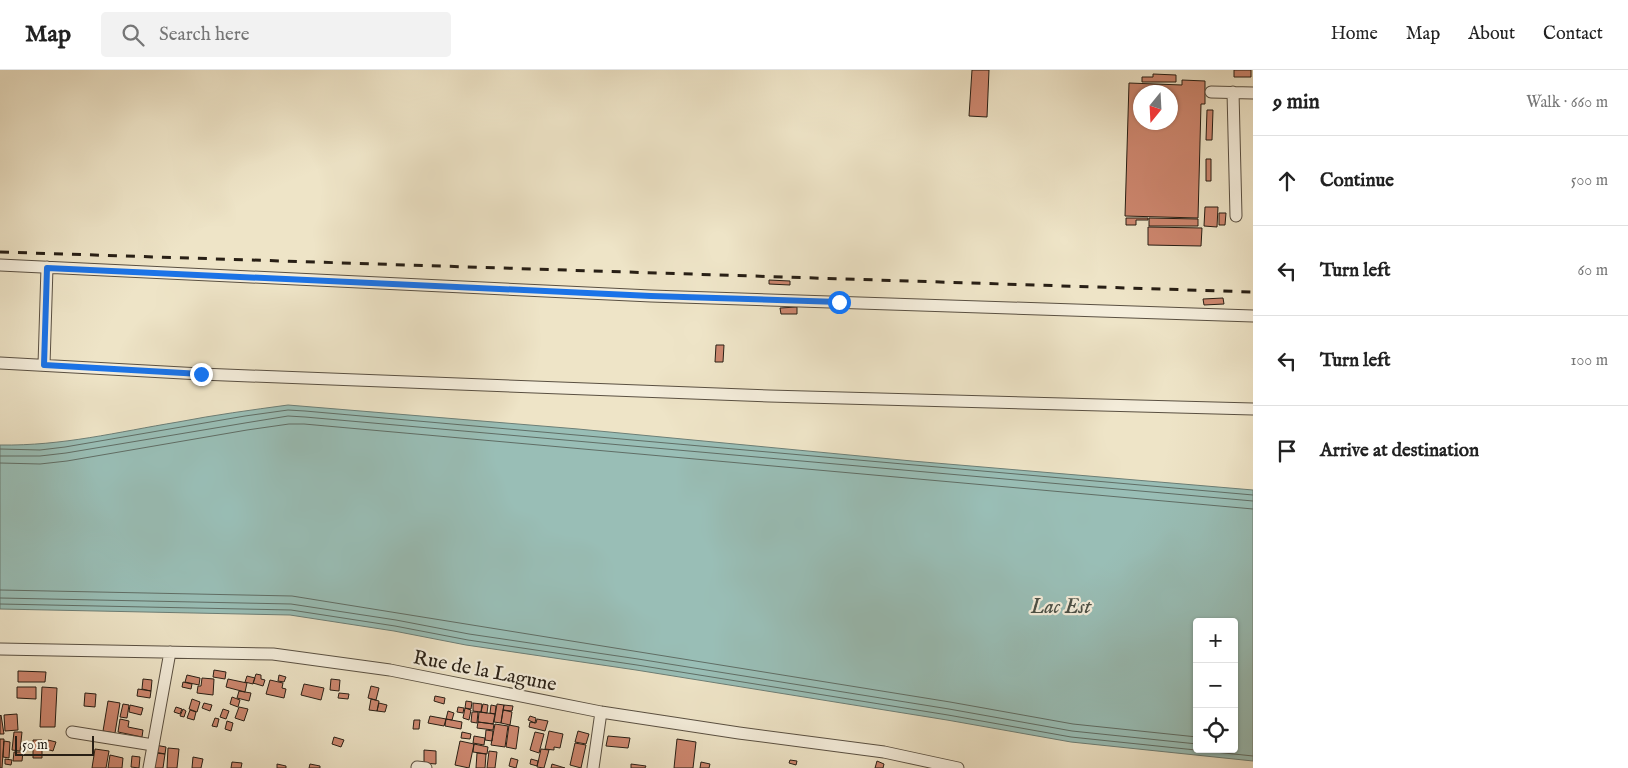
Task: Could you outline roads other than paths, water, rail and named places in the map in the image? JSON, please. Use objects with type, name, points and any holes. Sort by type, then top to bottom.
[{"type":"street","points":[[1212,92],[1253,93]]},
{"type":"street","points":[[1233,92],[1236,216]]},
{"type":"street","points":[[0,265],[642,296],[1253,316]]},
{"type":"street","points":[[44,365],[47,268]]},
{"type":"street","points":[[0,363],[201,374],[770,396],[1253,409]]},
{"type":"street","name":"Rue de la Lagune","points":[[0,649],[273,654],[390,670],[601,712],[739,734],[884,752],[958,768]]},
{"type":"street","points":[[149,768],[170,652]]},
{"type":"street","points":[[594,768],[601,712]]},
{"type":"street","points":[[72,732],[153,744]]},
{"type":"water","name":"Lac Est","points":[[288,405],[578,429],[912,461],[1253,490],[1253,761],[1071,742],[947,720],[466,645],[394,631],[290,615],[0,609],[0,445],[68,441],[205,417]]},
{"type":"railway","points":[[0,252],[1253,292]]}]
